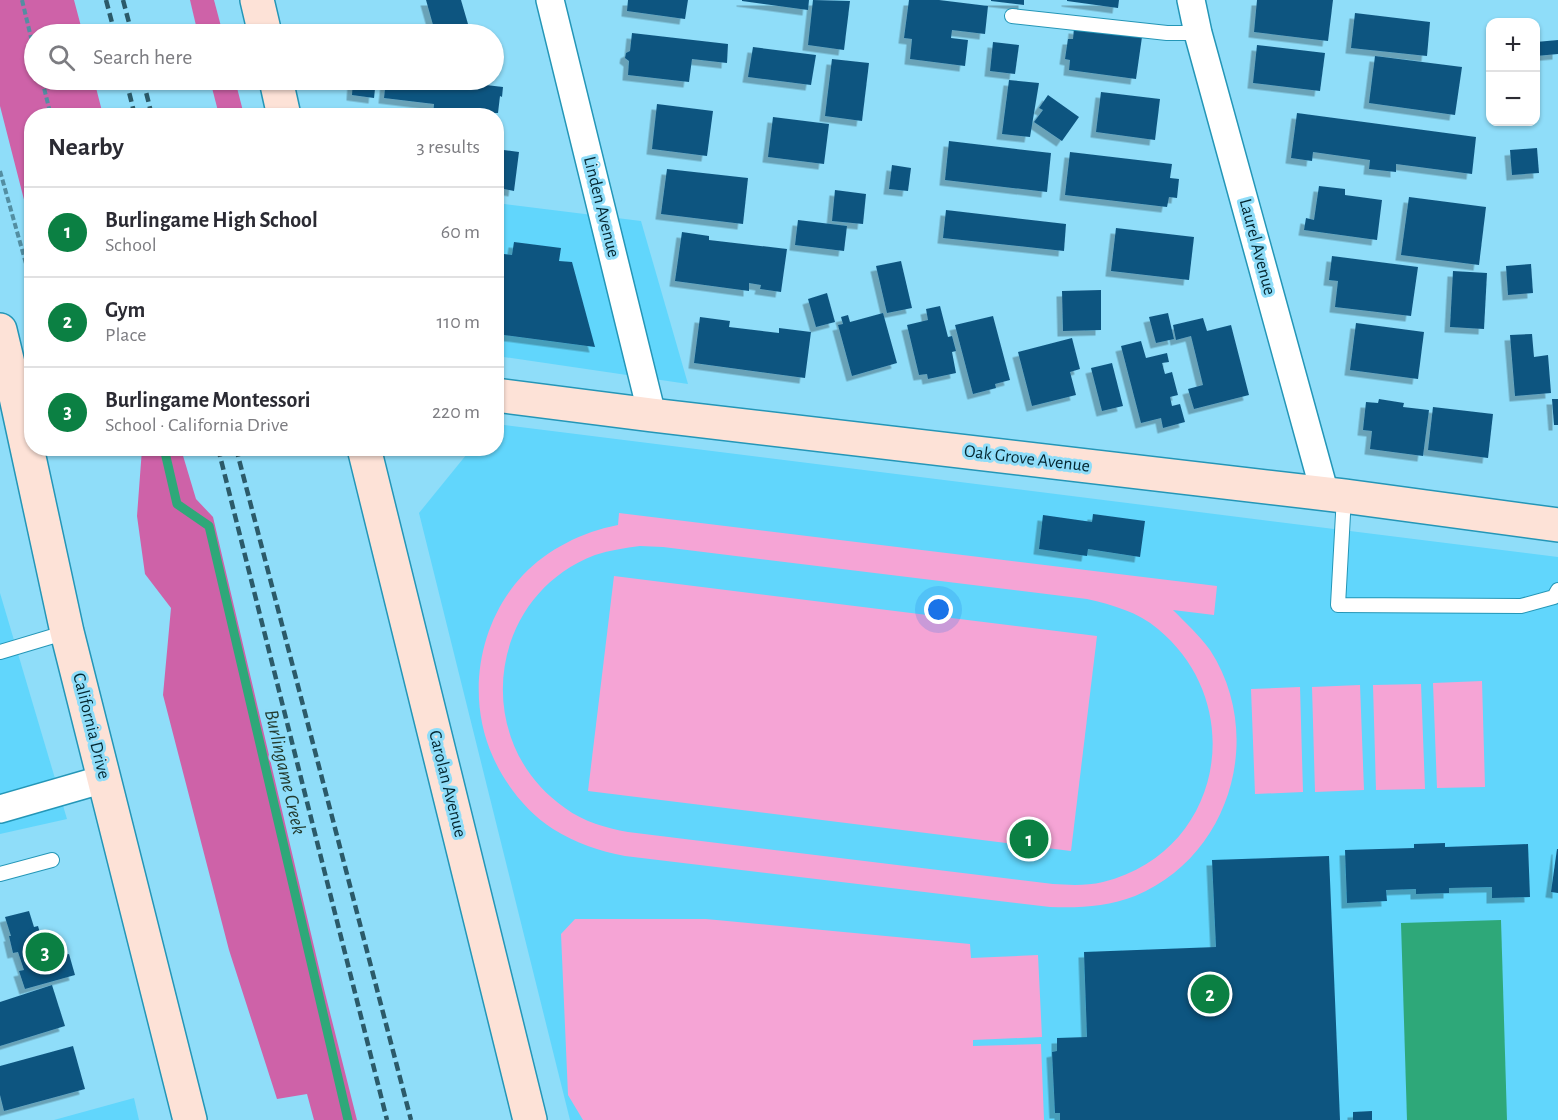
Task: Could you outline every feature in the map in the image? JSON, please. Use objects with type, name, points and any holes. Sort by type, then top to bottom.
[{"type":"street","points":[[257,0],[263,24]]},
{"type":"street","name":"Linden Avenue","points":[[549,0],[652,415]]},
{"type":"street","name":"Laurel Avenue","points":[[1191,0],[1198,33],[1334,495]]},
{"type":"street","points":[[278,90],[282,108]]},
{"type":"street","name":"California Drive","points":[[9,339],[24,416]]},
{"type":"street","name":"Oak Grove Avenue","points":[[504,395],[652,415],[1334,495],[1558,525]]},
{"type":"street","name":"California Drive","points":[[32,456],[67,633],[190,1120]]},
{"type":"street","name":"Carolan Avenue","points":[[366,456],[530,1120]]},
{"type":"street","points":[[0,809],[104,779]]},
{"type":"lane","points":[[1012,16],[1167,33],[1198,33]]},
{"type":"lane","points":[[1334,495],[1338,605],[1521,606],[1554,597],[1558,590]]},
{"type":"lane","points":[[0,652],[67,633]]},
{"type":"lane","points":[[0,874],[52,860]]},
{"type":"path","points":[[22,0],[28,24]]},
{"type":"path","points":[[44,90],[49,108]]},
{"type":"path","points":[[0,171],[24,256]]},
{"type":"shaded area","points":[[0,0],[74,0],[80,24],[24,24],[24,90],[97,90],[101,108],[24,108],[24,200],[0,106]]},
{"type":"shaded area","points":[[190,0],[214,0],[220,24],[196,24]]},
{"type":"shaded area","points":[[213,90],[238,90],[242,108],[217,108]]},
{"type":"shaded area","points":[[504,204],[641,221],[688,384],[504,357]]},
{"type":"shaded area","points":[[504,425],[1558,557],[1558,1120],[570,1120],[419,513],[465,456],[504,456]]},
{"type":"shaded area","points":[[141,456],[183,456],[196,499],[213,517],[357,1120],[314,1120],[307,1094],[277,1099],[229,950],[163,695],[171,608],[145,574],[137,516]]},
{"type":"shaded area","points":[[619,513],[1217,586],[1214,615],[1173,610],[1210,650],[1227,684],[1235,719],[1236,755],[1229,791],[1215,824],[1195,853],[1168,878],[1124,900],[1103,905],[1072,907],[1050,907],[625,856],[597,849],[570,838],[543,822],[526,806],[498,768],[485,734],[480,710],[481,662],[496,615],[508,594],[523,575],[543,557],[566,543],[591,532],[618,525]],"holes":[[[640,546],[1087,599],[1134,614],[1158,629],[1187,661],[1205,697],[1212,735],[1210,773],[1197,809],[1175,841],[1143,866],[1103,882],[1078,885],[1053,884],[628,832],[587,821],[565,808],[535,780],[514,746],[504,710],[504,672],[513,636],[531,603],[559,575],[601,553]]]},
{"type":"shaded area","points":[[614,576],[1097,636],[1071,851],[588,791]]},
{"type":"shaded area","points":[[0,593],[67,819],[0,834]]},
{"type":"shaded area","points":[[1482,681],[1485,787],[1437,788],[1433,683]]},
{"type":"shaded area","points":[[1421,684],[1425,789],[1376,790],[1373,685]]},
{"type":"shaded area","points":[[1360,685],[1364,790],[1315,792],[1312,687]]},
{"type":"shaded area","points":[[1300,687],[1303,792],[1255,794],[1251,689]]},
{"type":"shaded area","points":[[575,919],[706,919],[970,944],[971,958],[1038,955],[1042,1037],[973,1040],[973,1046],[1041,1044],[1044,1120],[583,1120],[568,1095],[561,934]]},
{"type":"shaded area","points":[[1501,920],[1507,1120],[1407,1120],[1401,923]]},
{"type":"shaded area","points":[[134,1098],[139,1120],[54,1120]]},
{"type":"building","points":[[426,0],[461,0],[468,24],[433,24]]},
{"type":"building","points":[[628,0],[688,0],[685,19],[627,11]]},
{"type":"building","points":[[742,0],[809,0],[808,10]]},
{"type":"building","points":[[813,0],[850,1],[844,50],[808,45]]},
{"type":"building","points":[[909,0],[939,0],[988,6],[985,34],[952,30],[951,38],[968,40],[965,66],[910,59],[912,39],[904,38]]},
{"type":"building","points":[[1024,0],[1024,5],[991,1]]},
{"type":"building","points":[[1067,0],[1119,0],[1118,8]]},
{"type":"building","points":[[1257,0],[1333,0],[1328,41],[1254,32]]},
{"type":"building","points":[[1355,13],[1430,22],[1427,56],[1351,48]]},
{"type":"building","points":[[1074,28],[1142,37],[1136,79],[1069,70],[1070,60],[1065,59],[1068,39],[1073,39]]},
{"type":"building","points":[[632,33],[728,44],[727,63],[692,59],[689,82],[628,75],[629,61],[625,58],[626,53],[630,51]]},
{"type":"building","points":[[1558,40],[1558,54],[1540,56],[1540,42]]},
{"type":"building","points":[[993,42],[1019,45],[1015,74],[990,71]]},
{"type":"building","points":[[1257,45],[1325,53],[1320,91],[1253,83]]},
{"type":"building","points":[[753,47],[816,55],[811,85],[748,77]]},
{"type":"building","points":[[1375,56],[1462,67],[1455,115],[1369,103]]},
{"type":"building","points":[[832,59],[869,63],[862,121],[825,116]]},
{"type":"building","points":[[1009,80],[1039,83],[1030,137],[1002,134]]},
{"type":"building","points":[[352,90],[375,90],[374,98],[352,95]]},
{"type":"building","points":[[385,90],[503,90],[499,108],[434,108],[434,104],[384,98]]},
{"type":"building","points":[[1101,92],[1160,99],[1155,140],[1096,132]]},
{"type":"building","points":[[1048,95],[1079,117],[1062,141],[1034,122],[1043,110],[1039,108]]},
{"type":"building","points":[[657,104],[713,111],[707,156],[652,149]]},
{"type":"building","points":[[1297,113],[1476,137],[1472,174],[1396,164],[1396,172],[1369,169],[1370,160],[1313,152],[1312,161],[1291,158]]},
{"type":"building","points":[[773,117],[829,124],[824,164],[768,157]]},
{"type":"building","points":[[949,141],[1051,153],[1047,192],[945,180]]},
{"type":"building","points":[[1537,148],[1539,173],[1512,175],[1510,150]]},
{"type":"building","points":[[504,150],[519,152],[514,191],[504,189]]},
{"type":"building","points":[[1070,152],[1172,164],[1170,178],[1179,179],[1177,198],[1169,197],[1167,207],[1065,195]]},
{"type":"building","points":[[892,165],[911,168],[908,191],[889,189]]},
{"type":"building","points":[[667,169],[748,178],[743,224],[661,214]]},
{"type":"building","points":[[1319,186],[1345,189],[1345,195],[1382,200],[1377,240],[1304,230],[1306,218],[1314,220]]},
{"type":"building","points":[[835,190],[866,194],[863,224],[832,221]]},
{"type":"building","points":[[1409,197],[1486,207],[1479,265],[1401,255]]},
{"type":"building","points":[[946,210],[1066,224],[1064,251],[943,238]]},
{"type":"building","points":[[798,220],[847,226],[844,251],[795,245]]},
{"type":"building","points":[[1116,228],[1194,237],[1189,280],[1111,271]]},
{"type":"building","points":[[682,232],[709,236],[709,240],[787,249],[781,292],[760,289],[761,285],[749,283],[749,291],[675,281]]},
{"type":"building","points":[[514,242],[561,248],[559,261],[572,262],[595,347],[504,335],[504,254],[512,255]]},
{"type":"building","points":[[1332,256],[1418,267],[1411,316],[1335,307],[1338,281],[1329,280]]},
{"type":"building","points":[[901,261],[912,308],[887,313],[876,266]]},
{"type":"building","points":[[1531,264],[1533,293],[1508,295],[1506,266]]},
{"type":"building","points":[[1453,271],[1487,273],[1484,329],[1450,327]]},
{"type":"building","points":[[1101,290],[1101,330],[1063,331],[1062,291]]},
{"type":"building","points":[[827,293],[835,322],[816,327],[808,299]]},
{"type":"building","points":[[940,306],[948,337],[952,336],[956,351],[952,352],[956,373],[928,379],[927,374],[919,375],[907,325],[928,320],[926,309]]},
{"type":"building","points":[[883,313],[897,363],[852,376],[838,325],[843,324],[841,317],[848,315],[850,322]]},
{"type":"building","points":[[1168,313],[1174,339],[1156,343],[1149,317]]},
{"type":"building","points":[[993,316],[1010,380],[995,384],[996,388],[973,394],[955,325]]},
{"type":"building","points":[[700,317],[730,321],[729,327],[779,333],[779,328],[811,332],[805,378],[694,363]]},
{"type":"building","points":[[1203,318],[1207,331],[1231,325],[1249,395],[1194,409],[1188,389],[1203,385],[1191,336],[1176,340],[1173,325]]},
{"type":"building","points":[[1356,323],[1424,332],[1418,379],[1350,370]]},
{"type":"building","points":[[1532,334],[1534,357],[1548,355],[1551,393],[1515,396],[1510,335]]},
{"type":"building","points":[[1072,338],[1080,369],[1070,372],[1076,395],[1032,406],[1018,352]]},
{"type":"building","points":[[1141,341],[1146,358],[1167,353],[1169,362],[1162,363],[1165,374],[1172,372],[1178,395],[1170,397],[1172,406],[1180,404],[1185,422],[1163,428],[1161,418],[1141,423],[1121,346]]},
{"type":"building","points":[[1112,363],[1123,406],[1102,411],[1091,368]]},
{"type":"building","points":[[1379,399],[1404,403],[1403,407],[1429,410],[1423,456],[1370,449],[1372,431],[1363,430],[1366,402],[1378,403]]},
{"type":"building","points":[[1552,399],[1558,399],[1558,425],[1554,425]]},
{"type":"building","points":[[1433,407],[1493,414],[1488,458],[1428,450]]},
{"type":"building","points":[[1093,514],[1145,521],[1140,557],[1088,549],[1087,556],[1039,549],[1043,515],[1092,522]]},
{"type":"building","points":[[1445,843],[1445,847],[1528,844],[1530,897],[1492,898],[1492,887],[1449,888],[1449,893],[1416,894],[1416,889],[1386,890],[1387,901],[1347,903],[1345,850],[1414,848],[1414,844]]},
{"type":"building","points":[[1558,849],[1558,893],[1551,892]]},
{"type":"building","points":[[1329,856],[1340,1120],[1060,1120],[1060,1113],[1055,1113],[1052,1052],[1057,1051],[1057,1038],[1087,1037],[1084,952],[1216,947],[1212,860]]},
{"type":"building","points":[[29,911],[34,927],[38,926],[43,943],[55,940],[62,948],[64,955],[69,954],[75,975],[25,989],[19,971],[24,970],[18,952],[13,953],[5,917]]},
{"type":"building","points":[[52,985],[65,1026],[0,1046],[0,1002]]},
{"type":"building","points":[[73,1046],[85,1089],[4,1111],[0,1095],[0,1066]]},
{"type":"building","points":[[1372,1111],[1372,1120],[1353,1120],[1353,1112]]},
{"type":"waterway","name":"Burlingame Creek","points":[[166,456],[177,504],[209,526],[348,1120]]},
{"type":"railway","points":[[106,0],[112,24]]},
{"type":"railway","points":[[123,0],[129,24]]},
{"type":"railway","points":[[128,90],[133,108]]},
{"type":"railway","points":[[146,90],[150,108]]},
{"type":"railway","points":[[220,456],[387,1120]]},
{"type":"railway","points":[[238,456],[411,1120]]},
{"type":"place","name":"Burlingame High School","points":[[1029,839]]},
{"type":"place","name":"Burlingame Montessori","points":[[45,952]]},
{"type":"place","name":"Gym","points":[[1210,994]]}]
